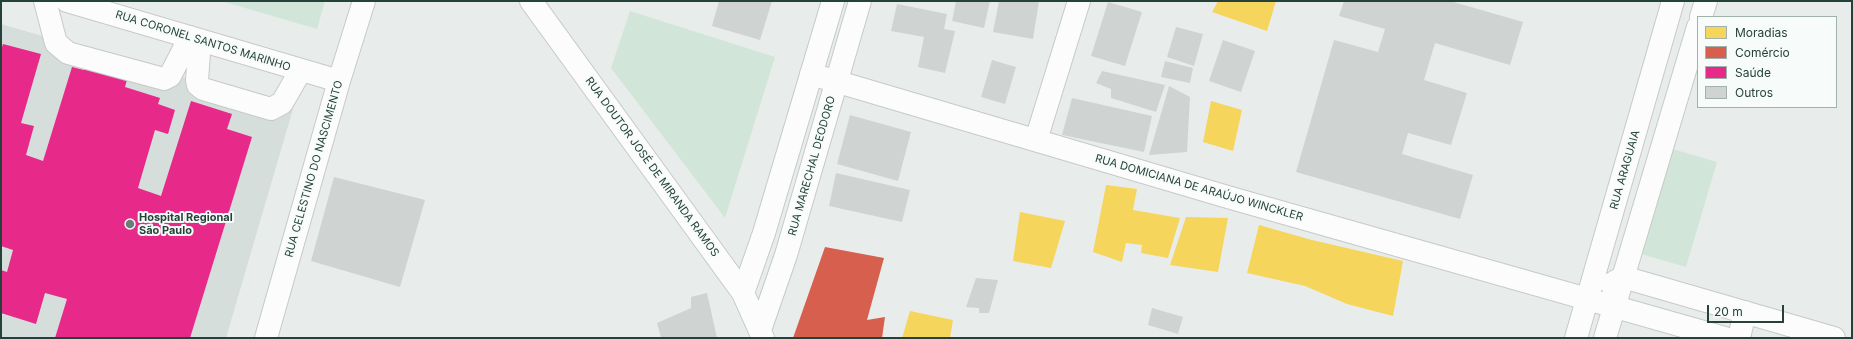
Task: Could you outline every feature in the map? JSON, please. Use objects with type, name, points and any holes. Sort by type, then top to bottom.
[{"type":"street","points":[[45,1],[56,43],[68,53],[164,79],[170,76],[195,39]]},
{"type":"street","name":"RUA CORONEL SANTOS MARINHO","points":[[67,1],[339,81]]},
{"type":"street","name":"RUA CELESTINO DO NASCIMENTO","points":[[266,338],[339,81],[364,1]]},
{"type":"street","name":"RUA DOUTOR JOSÉ DE MIRANDA RAMOS","points":[[532,1],[743,292],[761,334]]},
{"type":"street","points":[[743,292],[764,233],[833,1]]},
{"type":"street","name":"RUA MARECHAL DEODORO","points":[[761,334],[786,255],[860,1]]},
{"type":"street","points":[[1036,140],[1079,1]]},
{"type":"street","name":"RUA ARAGUAIA","points":[[1576,338],[1673,1]]},
{"type":"street","points":[[1701,16],[1706,1]]},
{"type":"street","points":[[1605,338],[1695,37],[1663,36]]},
{"type":"street","points":[[195,39],[197,80],[198,85],[202,89],[271,108],[282,103],[301,70]]},
{"type":"street","name":"RUA DOMICIANA DE ARAÚJO WINCKLER","points":[[811,74],[1231,198],[1725,338]]},
{"type":"street","points":[[1637,127],[1666,136]]},
{"type":"street","points":[[1588,298],[1624,277],[1833,338]]},
{"type":"street","points":[[1739,338],[1745,312]]},
{"type":"shaded area","name":"Hospital Regional São Paulo","points":[[1,24],[293,109],[226,338],[1,338]]},
{"type":"green space","points":[[221,1],[325,1],[317,29]]},
{"type":"green space","points":[[630,11],[775,57],[725,218],[611,68]]},
{"type":"green space","points":[[1673,149],[1717,162],[1686,267],[1641,254]]},
{"type":"building: Moradias","points":[[1218,1],[1276,1],[1267,31],[1212,12]]},
{"type":"building: Moradias","points":[[1211,101],[1242,110],[1233,151],[1203,142]]},
{"type":"building: Moradias","points":[[1106,185],[1137,189],[1133,210],[1180,218],[1168,258],[1141,253],[1142,245],[1126,243],[1122,262],[1093,252]]},
{"type":"building: Moradias","points":[[1020,212],[1065,221],[1051,268],[1013,261]]},
{"type":"building: Moradias","points":[[1186,217],[1228,218],[1218,272],[1170,265]]},
{"type":"building: Moradias","points":[[1259,225],[1312,240],[1403,261],[1393,316],[1347,304],[1305,286],[1247,273]]},
{"type":"building: Moradias","points":[[910,311],[953,320],[950,338],[902,338]]},
{"type":"building: Comércio","points":[[825,247],[884,258],[867,320],[885,317],[882,338],[793,338]]},
{"type":"building: Saúde","name":"Hospital Regional São Paulo","points":[[3,44],[41,54],[21,123],[34,126],[26,155],[43,161],[72,67],[84,70],[88,57],[130,69],[125,87],[160,98],[158,104],[175,110],[168,134],[155,130],[138,188],[161,196],[191,101],[232,114],[227,129],[252,137],[190,338],[55,338],[67,299],[45,293],[36,324],[1,313],[1,270],[7,272],[13,250],[1,246],[1,50]]},
{"type":"building: Outros","points":[[719,1],[772,1],[760,40],[712,26]]},
{"type":"building: Outros","points":[[956,1],[990,1],[984,28],[952,21]]},
{"type":"building: Outros","points":[[999,1],[1039,1],[1033,39],[993,32]]},
{"type":"building: Outros","points":[[1344,1],[1450,1],[1523,22],[1510,65],[1435,43],[1424,80],[1467,93],[1451,145],[1408,133],[1402,154],[1473,175],[1460,219],[1296,172],[1334,40],[1378,52],[1385,29],[1339,16]]},
{"type":"building: Outros","points":[[1108,2],[1142,12],[1125,66],[1091,56]]},
{"type":"building: Outros","points":[[897,4],[947,14],[944,29],[955,31],[945,73],[918,67],[924,37],[891,31]]},
{"type":"building: Outros","points":[[1176,27],[1203,34],[1194,66],[1167,57]]},
{"type":"building: Outros","points":[[1223,40],[1255,51],[1241,92],[1209,81]]},
{"type":"building: Outros","points":[[992,60],[1016,67],[1005,104],[981,97]]},
{"type":"building: Outros","points":[[1165,61],[1193,68],[1190,83],[1161,77]]},
{"type":"building: Outros","points":[[1102,71],[1165,85],[1156,112],[1111,98],[1111,89],[1096,83]]},
{"type":"building: Outros","points":[[1169,86],[1190,97],[1187,152],[1149,155]]},
{"type":"building: Outros","points":[[1072,98],[1152,116],[1144,152],[1062,135]]},
{"type":"building: Outros","points":[[850,115],[911,132],[898,181],[837,164]]},
{"type":"building: Outros","points":[[836,173],[910,190],[902,222],[829,206]]},
{"type":"building: Outros","points":[[334,177],[425,200],[400,287],[311,261]]},
{"type":"building: Outros","points":[[976,278],[998,280],[989,313],[979,313],[979,308],[966,307]]},
{"type":"building: Outros","points":[[707,293],[717,338],[661,338],[657,323],[691,308],[691,297]]},
{"type":"building: Outros","points":[[1152,308],[1183,317],[1178,334],[1148,325]]},
{"type":"place","name":"Hospital Regional São Paulo","points":[[130,224]]}]
